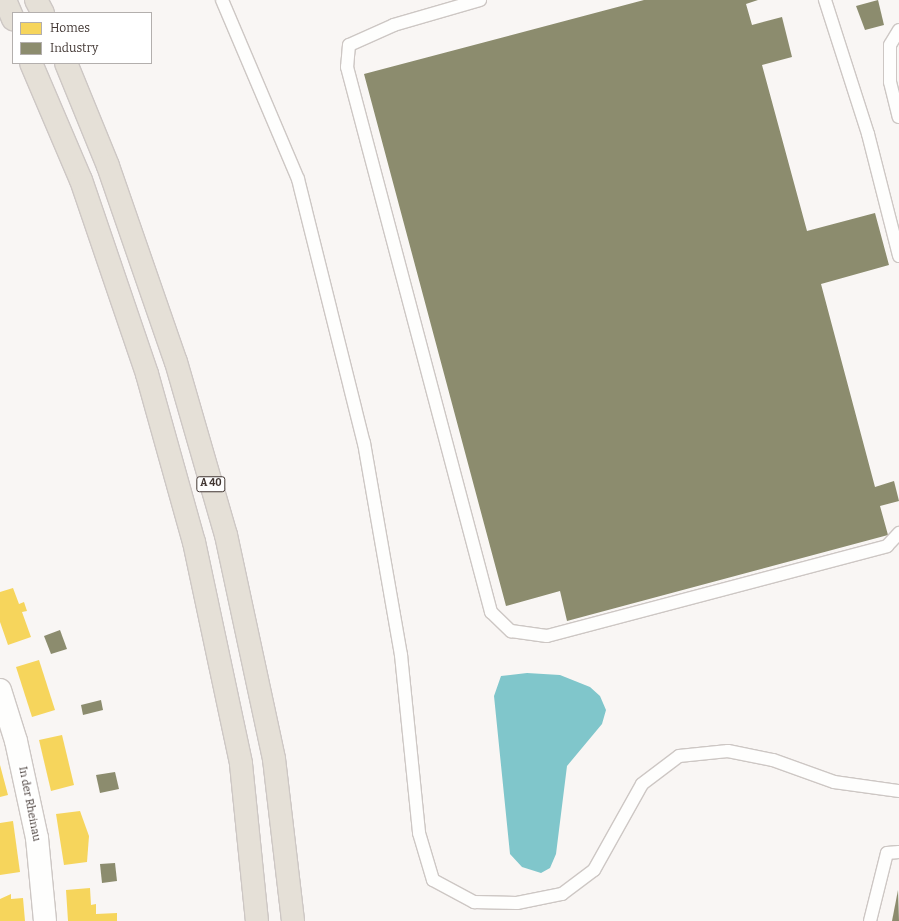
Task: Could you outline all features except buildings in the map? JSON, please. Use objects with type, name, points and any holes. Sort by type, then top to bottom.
[{"type":"highway","points":[[5,0],[12,17]]},
{"type":"highway","points":[[36,0],[42,12]]},
{"type":"highway","name":"A 40","points":[[31,64],[81,180],[145,366],[194,542],[241,764],[257,921]]},
{"type":"highway","name":"A 40","points":[[66,64],[108,166],[176,362],[226,535],[274,759],[293,921]]},
{"type":"street","name":"In der Rheinau","points":[[0,690],[16,741],[36,838],[45,921]]},
{"type":"lane","points":[[222,0],[298,179],[364,443],[401,654],[419,833],[433,880],[474,902],[517,903],[562,894],[594,870],[642,784],[679,756],[728,751],[774,760],[834,782],[899,791]]},
{"type":"lane","points":[[480,0],[394,25],[349,45],[347,67],[491,612],[511,631],[546,636],[887,546],[899,533]]},
{"type":"lane","points":[[825,0],[868,134],[899,256]]},
{"type":"lane","points":[[899,30],[890,45],[899,117]]},
{"type":"lane","points":[[870,921],[887,853],[899,852]]},
{"type":"water","points":[[527,673],[560,675],[590,687],[600,696],[606,710],[602,724],[567,766],[556,854],[550,868],[541,873],[522,867],[510,854],[494,696],[501,676]]}]
